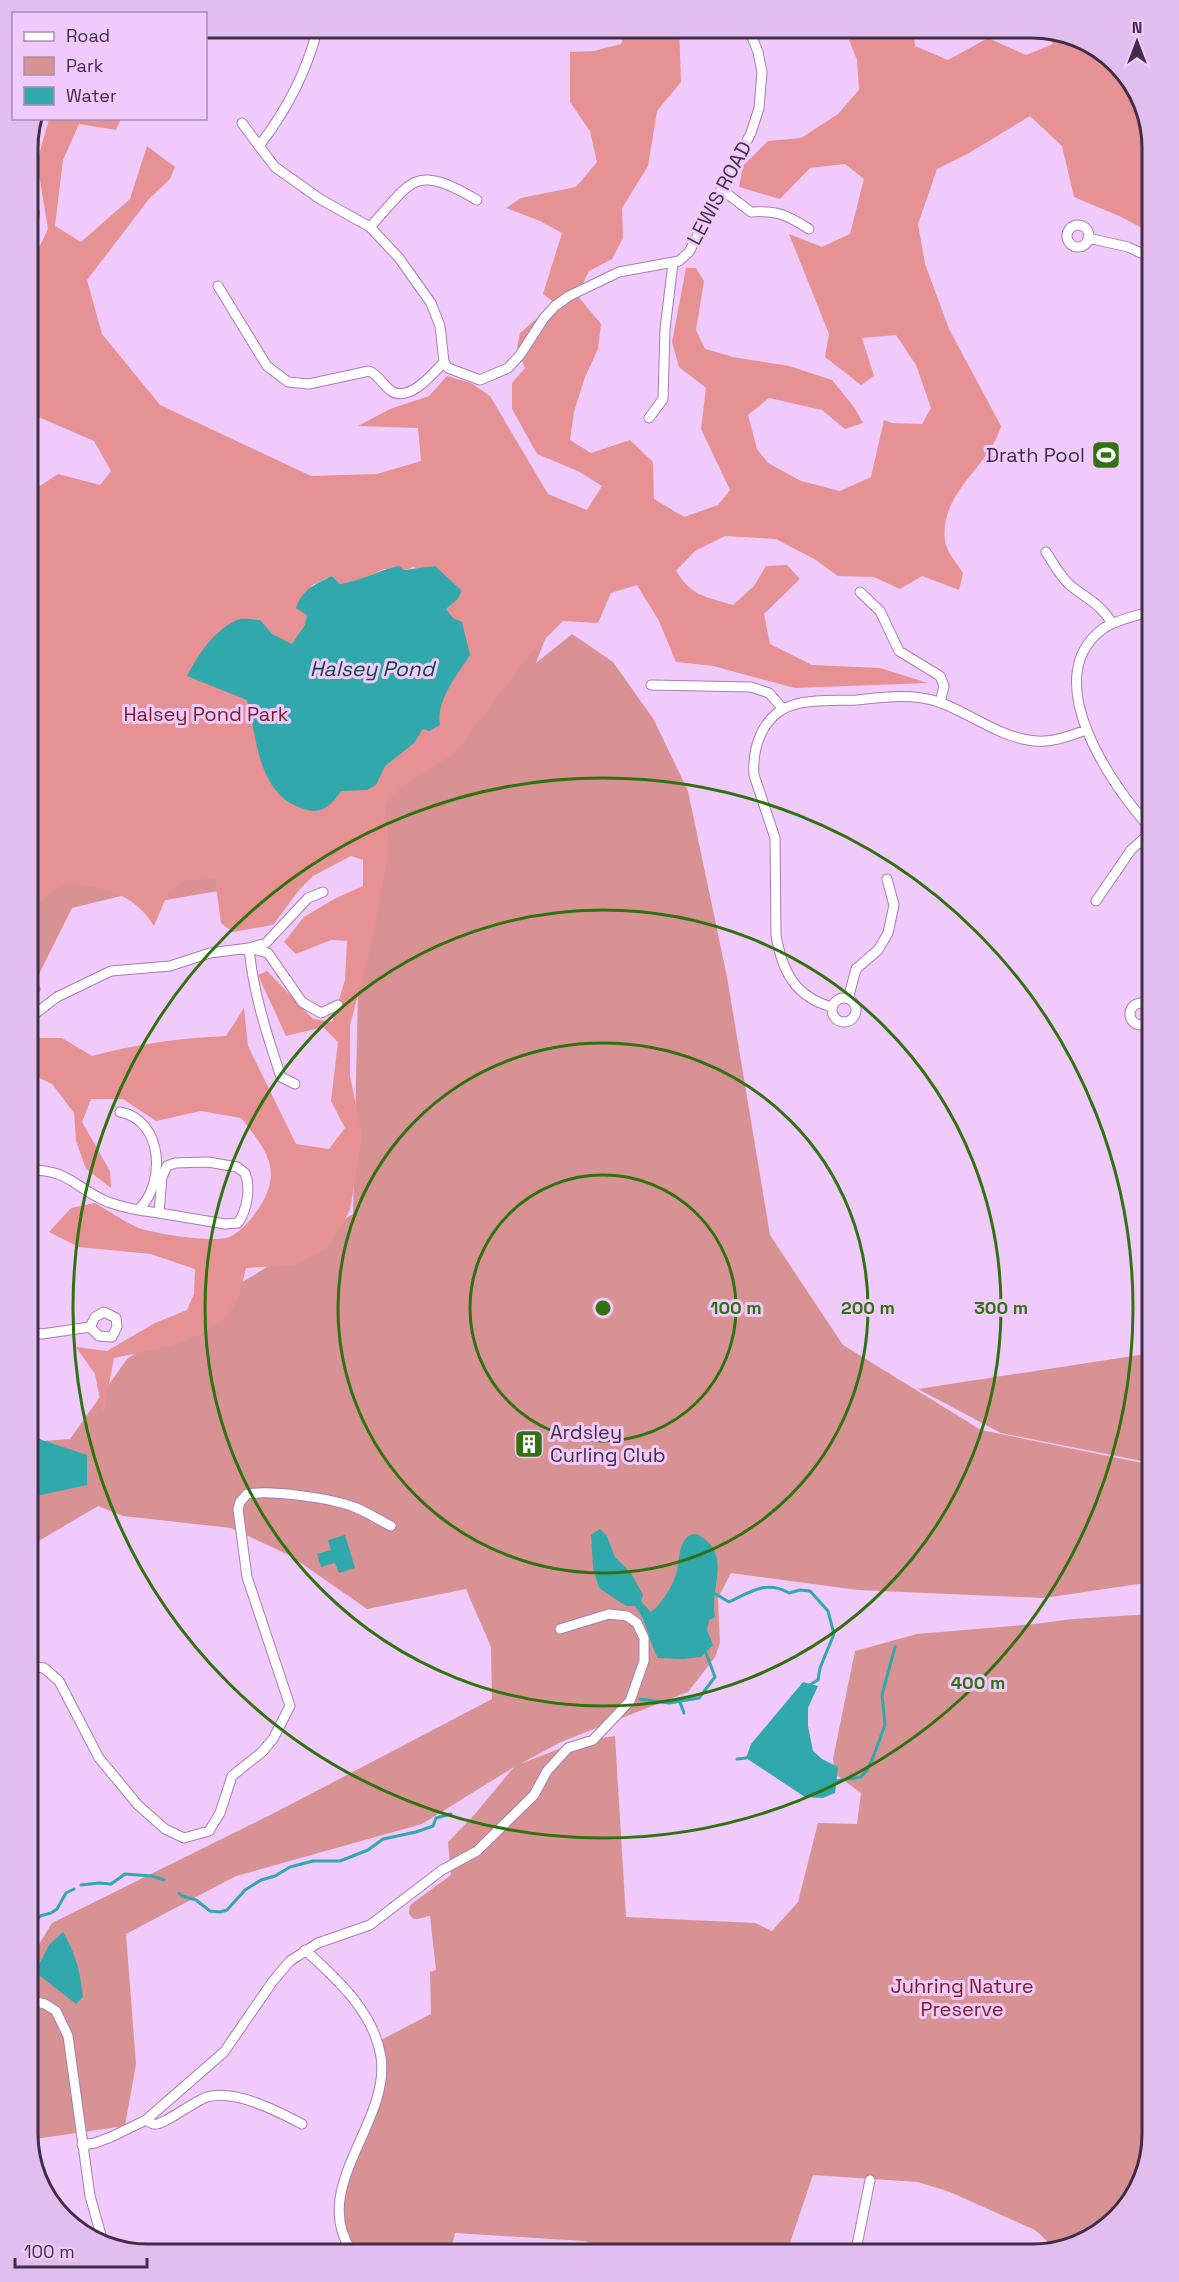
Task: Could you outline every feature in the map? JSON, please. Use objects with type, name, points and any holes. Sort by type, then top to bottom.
[{"type":"street","points":[[259,146],[291,101],[314,38]]},
{"type":"street","name":"LEWIS ROAD","points":[[444,362],[448,368],[480,380],[508,368],[520,355],[544,318],[569,296],[619,272],[679,261],[688,252],[751,133],[759,108],[762,72],[758,52],[752,38]]},
{"type":"street","points":[[218,286],[267,366],[288,382],[309,384],[369,371],[375,373],[391,391],[399,394],[406,393],[426,381],[444,362],[440,326],[431,303],[399,258],[370,227],[320,199],[275,167],[242,123]]},
{"type":"street","points":[[370,227],[410,183],[421,180],[441,182],[477,200]]},
{"type":"street","points":[[721,189],[751,212],[769,210],[780,213],[809,229]]},
{"type":"street","points":[[1088,238],[1128,247],[1142,253]]},
{"type":"street","points":[[649,418],[663,399],[664,329],[673,263]]},
{"type":"street","points":[[1047,552],[1060,574],[1070,585],[1101,606],[1112,623]]},
{"type":"street","points":[[860,592],[880,611],[899,651],[940,676],[944,686],[940,703]]},
{"type":"street","points":[[1142,614],[1112,623],[1089,644],[1080,667],[1078,699],[1086,730],[1120,791],[1142,818]]},
{"type":"street","points":[[651,685],[751,687],[769,693],[783,709]]},
{"type":"street","points":[[832,1007],[813,1001],[793,982],[783,960],[776,934],[775,838],[753,766],[761,732],[783,709],[805,702],[902,696],[923,698],[940,703],[1005,732],[1029,740],[1052,741],[1086,730]]},
{"type":"street","points":[[1096,901],[1131,850],[1142,840]]},
{"type":"street","points":[[848,999],[856,969],[878,950],[888,933],[894,905],[887,879]]},
{"type":"street","points":[[38,1012],[57,998],[111,971],[170,966],[210,953],[249,948],[266,943],[308,898],[323,892]]},
{"type":"street","points":[[249,948],[268,952],[302,1002],[321,1013],[338,1005]]},
{"type":"street","points":[[249,948],[259,1001],[281,1077],[295,1084]]},
{"type":"street","points":[[839,999],[848,999],[855,1008],[853,1017],[844,1022],[837,1020],[832,1013],[832,1007],[839,999]]},
{"type":"street","points":[[120,1112],[131,1114],[142,1124],[153,1140],[157,1154],[154,1184],[147,1202],[138,1210]]},
{"type":"street","points":[[38,1170],[52,1171],[70,1178],[109,1202],[138,1210],[225,1224],[238,1223],[245,1209],[248,1192],[245,1173],[237,1167],[218,1163],[176,1163],[167,1166],[162,1177],[159,1213]]},
{"type":"street","points":[[38,1333],[90,1327]]},
{"type":"street","points":[[38,1667],[44,1668],[59,1681],[99,1758],[138,1805],[165,1829],[184,1838],[209,1831],[220,1813],[232,1776],[262,1752],[273,1739],[287,1717],[290,1706],[247,1577],[238,1521],[240,1502],[247,1494],[253,1493],[335,1501],[354,1507],[391,1527]]},
{"type":"street","points":[[82,2145],[111,2137],[146,2120],[224,2052],[273,1981],[290,1961],[318,1943],[370,1925],[441,1870],[477,1851],[534,1795],[547,1771],[568,1748],[593,1740],[630,1701],[641,1674],[644,1655],[644,1638],[637,1623],[627,1616],[609,1614],[560,1629]]},
{"type":"street","points":[[305,1950],[345,1987],[376,2037],[381,2055],[383,2073],[380,2091],[342,2186],[341,2221],[347,2244]]},
{"type":"street","points":[[38,2002],[56,2011],[68,2036],[90,2196],[102,2234]]},
{"type":"street","points":[[146,2120],[152,2124],[162,2123],[197,2101],[219,2094],[228,2094],[273,2110],[302,2124]]},
{"type":"street","points":[[857,2244],[870,2180]]},
{"type":"green space","name":"Halsey Pond Park","points":[[623,38],[679,38],[681,82],[657,111],[648,166],[622,208],[623,238],[612,259],[589,271],[577,295],[601,324],[598,349],[585,377],[574,412],[570,440],[591,453],[630,440],[653,462],[654,499],[684,517],[718,505],[730,490],[701,429],[706,388],[679,367],[672,342],[686,268],[696,268],[704,281],[696,330],[705,349],[733,357],[789,366],[832,380],[854,407],[863,423],[845,429],[822,410],[769,398],[748,415],[757,449],[768,463],[801,481],[840,491],[871,477],[884,420],[892,423],[922,424],[931,408],[916,365],[896,335],[862,338],[874,376],[861,385],[825,357],[829,334],[789,234],[822,247],[850,234],[864,179],[845,164],[810,168],[780,199],[739,187],[743,166],[768,141],[801,138],[838,114],[859,90],[857,60],[848,38],[914,38],[915,46],[948,60],[988,38],[1026,55],[1053,44],[1050,40],[1067,43],[1092,56],[1119,81],[1136,112],[1142,148],[1142,228],[1074,197],[1062,146],[1030,116],[969,153],[937,169],[918,224],[925,264],[949,329],[1001,426],[986,455],[957,494],[945,524],[946,545],[963,573],[959,590],[922,576],[900,589],[874,577],[838,576],[816,560],[776,539],[725,536],[695,551],[676,571],[694,591],[733,605],[754,586],[766,566],[787,565],[800,579],[764,614],[770,644],[812,665],[880,668],[928,683],[795,688],[713,666],[676,662],[659,621],[637,585],[611,593],[598,623],[563,621],[529,655],[455,753],[403,786],[385,804],[389,849],[370,950],[350,1025],[350,1076],[362,1136],[350,1210],[330,1246],[295,1265],[246,1268],[235,1304],[212,1328],[181,1342],[114,1358],[103,1415],[95,1374],[76,1347],[107,1351],[155,1323],[187,1310],[194,1294],[195,1269],[151,1254],[79,1247],[49,1232],[71,1208],[95,1203],[139,1228],[169,1235],[226,1238],[234,1235],[245,1225],[263,1200],[269,1187],[270,1164],[266,1153],[241,1118],[201,1111],[156,1121],[123,1099],[91,1099],[82,1122],[110,1171],[111,1188],[86,1169],[76,1141],[74,1113],[52,1084],[38,1077],[38,1038],[62,1038],[92,1056],[159,1042],[226,1036],[244,1008],[248,1046],[296,1144],[329,1149],[345,1128],[331,1101],[338,1042],[323,1027],[286,1036],[258,975],[267,971],[313,1019],[332,1022],[345,980],[347,941],[331,940],[296,954],[284,942],[304,917],[334,899],[363,886],[363,860],[351,856],[313,876],[299,890],[273,925],[233,932],[221,923],[215,879],[186,880],[168,893],[154,926],[137,906],[116,893],[104,889],[65,883],[38,904],[38,487],[58,474],[100,485],[111,471],[94,441],[38,417],[38,250],[48,229],[38,158],[49,120],[121,120],[116,130],[79,124],[63,160],[55,226],[81,242],[130,199],[147,146],[175,167],[170,179],[149,199],[87,280],[102,334],[160,405],[311,476],[377,474],[421,461],[418,428],[358,426],[390,409],[429,396],[447,376],[471,383],[490,396],[548,494],[587,510],[602,486],[578,471],[537,454],[512,409],[512,383],[525,368],[517,348],[520,333],[555,303],[543,294],[562,233],[540,221],[506,208],[521,198],[576,187],[597,162],[590,131],[570,102],[570,52],[594,51],[621,44]],"holes":[[[414,567],[457,600],[446,609],[453,618],[462,622],[470,655],[447,692],[438,715],[423,729],[414,743],[385,766],[376,785],[341,791],[330,804],[320,810],[315,811],[274,789],[261,765],[247,700],[226,690],[196,681],[260,620],[272,634],[292,644],[305,622],[299,597],[312,585],[332,576],[340,584],[358,581],[384,569],[404,570]]]},
{"type":"green space","points":[[38,531],[547,634],[536,663],[572,634],[613,662],[654,720],[688,791],[727,977],[770,1235],[843,1345],[981,1430],[1142,1463],[1142,1583],[1044,1598],[858,1590],[731,1573],[718,1598],[720,1643],[715,1657],[688,1692],[561,1742],[520,1764],[577,1742],[615,1736],[626,1917],[755,1923],[772,1931],[798,1902],[818,1823],[857,1824],[861,1793],[835,1774],[833,1759],[855,1651],[917,1634],[1142,1615],[1142,2134],[1136,2170],[1123,2195],[1104,2217],[1086,2230],[1067,2239],[1049,2243],[1035,2230],[950,2192],[918,2182],[813,2175],[790,2244],[597,2244],[583,2241],[455,2233],[452,2244],[343,2244],[339,2218],[340,2199],[380,2091],[377,2042],[431,2014],[430,1972],[436,1970],[430,1916],[418,1919],[411,1917],[410,1905],[451,1875],[448,1842],[514,1767],[422,1824],[236,1876],[126,1934],[136,2064],[125,2126],[38,2139],[38,1946],[52,1923],[280,1810],[492,1699],[491,1647],[466,1589],[367,1609],[291,1556],[231,1528],[123,1516],[98,1506],[38,1541],[38,1438],[43,1441],[70,1439],[127,1359],[220,1296],[353,1214],[359,948],[378,842],[288,879],[166,900],[137,892],[72,908],[38,976]]},
{"type":"green space","points":[[1142,1355],[1142,1461],[1001,1433],[918,1389]]},
{"type":"water","name":"Halsey Pond","points":[[399,566],[404,570],[435,566],[462,591],[457,600],[446,609],[453,618],[462,622],[470,655],[444,697],[440,725],[429,731],[423,729],[414,743],[385,766],[376,785],[367,790],[341,791],[323,809],[314,811],[291,803],[278,793],[263,766],[247,700],[187,676],[214,637],[229,624],[239,619],[260,620],[272,634],[292,644],[305,625],[307,615],[296,608],[310,588],[332,576],[340,584]]},
{"type":"water","points":[[38,1439],[87,1455],[87,1485],[38,1496]]},
{"type":"water","points":[[600,1529],[607,1536],[615,1557],[631,1573],[643,1595],[641,1601],[651,1612],[662,1601],[673,1581],[685,1539],[696,1534],[707,1541],[714,1550],[718,1571],[715,1617],[709,1620],[707,1630],[713,1645],[701,1657],[658,1658],[635,1606],[626,1606],[599,1588],[593,1567],[591,1535]]},
{"type":"water","points":[[345,1535],[355,1568],[339,1573],[335,1563],[321,1567],[317,1554],[331,1550],[328,1540]]},
{"type":"water","points":[[803,1682],[818,1686],[808,1708],[808,1726],[813,1751],[822,1759],[838,1767],[835,1793],[823,1798],[805,1797],[746,1758],[751,1744]]},
{"type":"water","points":[[63,1932],[77,1963],[80,1979],[83,1997],[76,2004],[38,1974],[38,1966],[49,1945]]},
{"type":"waterway","points":[[714,1593],[729,1602],[765,1587],[789,1593],[800,1590],[810,1591],[828,1611],[834,1634],[820,1668],[818,1680],[811,1684]]},
{"type":"waterway","points":[[836,1781],[861,1777],[872,1760],[885,1725],[882,1695],[895,1647]]},
{"type":"waterway","points":[[640,1699],[669,1703],[699,1698],[715,1677],[706,1653]]},
{"type":"waterway","points":[[680,1702],[684,1713]]},
{"type":"waterway","points":[[737,1759],[746,1758]]},
{"type":"waterway","points":[[179,1893],[196,1900],[210,1911],[227,1910],[245,1890],[290,1867],[313,1861],[340,1861],[368,1850],[383,1839],[433,1826],[436,1818],[451,1814]]},
{"type":"waterway","points":[[81,1885],[111,1884],[125,1874],[152,1876],[164,1880]]},
{"type":"waterway","points":[[38,1918],[57,1909],[66,1893],[74,1889]]},
{"type":"place","name":"Drath Pool","points":[[1106,455]]},
{"type":"place","name":"Ardsley Curling Club","points":[[529,1444]]},
{"type":"park label","name":"Juhring Nature Preserve","points":[[962,1998]]}]
